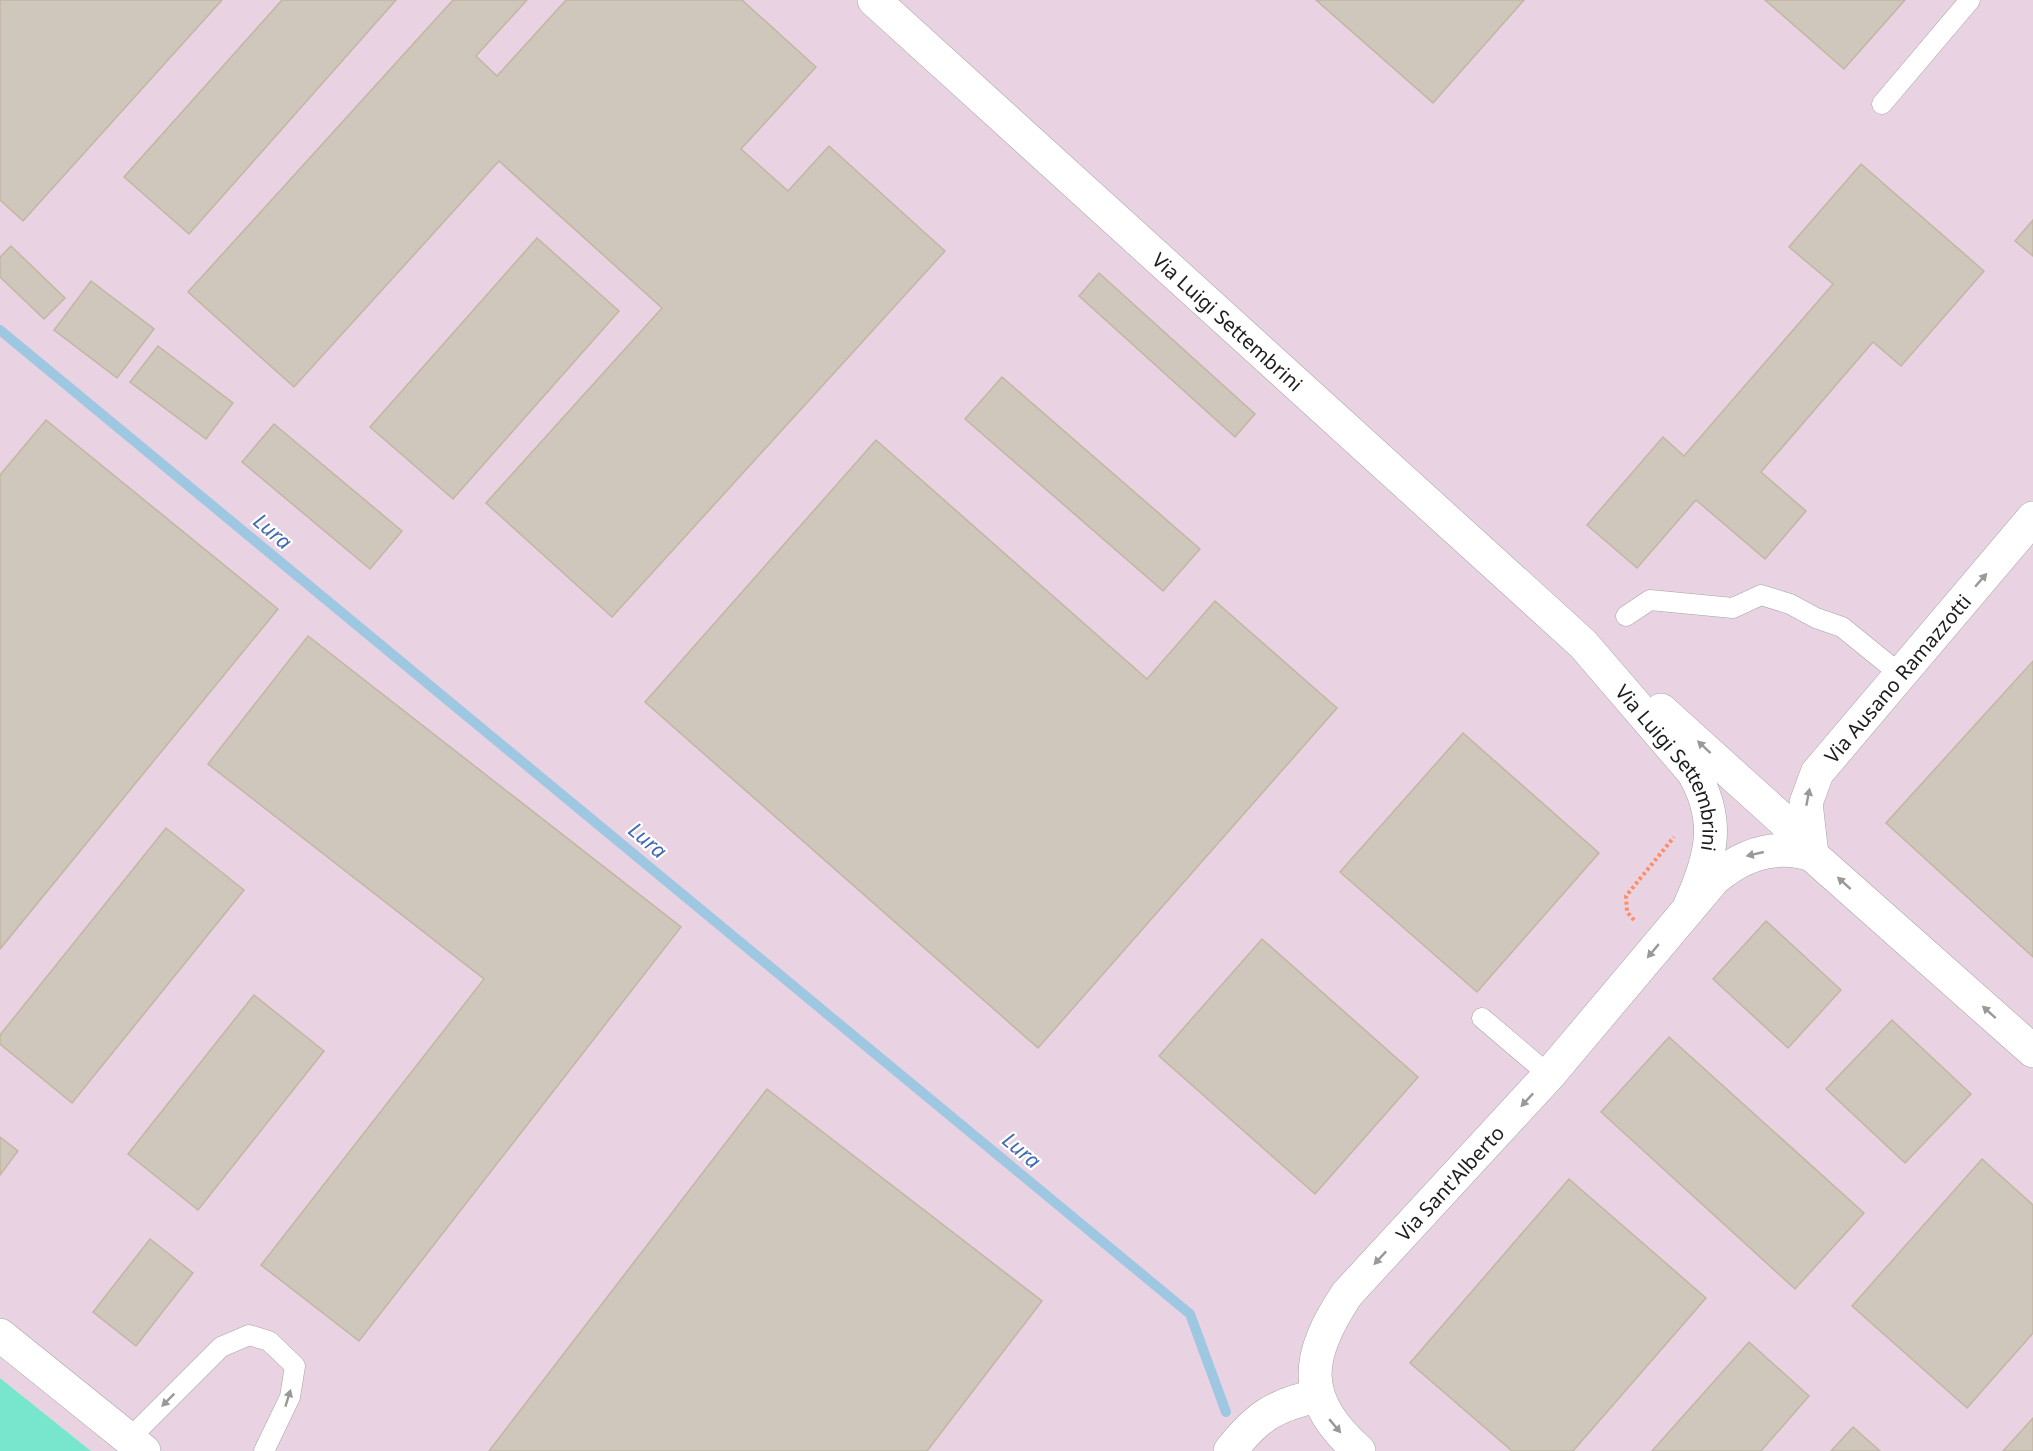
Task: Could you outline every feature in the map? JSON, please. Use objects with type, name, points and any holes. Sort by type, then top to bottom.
[{"type":"street","name":"Via Luigi Settembrini","points":[[874,0],[1583,644],[1628,678],[1793,830],[1812,855],[2033,1051]]},
{"type":"street","name":"Via Ausano Ramazzotti","points":[[1812,855],[1806,802],[1816,773],[2033,518]]},
{"type":"street","name":"Via Luigi Settembrini","points":[[1583,644],[1692,772],[1703,790],[1712,830],[1702,879],[1690,905]]},
{"type":"street","name":"Via Luigi Settembrini","points":[[1690,905],[1714,879],[1746,856],[1788,849],[1812,855]]},
{"type":"street","name":"Via Sant'Alberto","points":[[1317,1396],[1314,1380],[1316,1359],[1332,1316],[1347,1294],[1549,1075],[1690,905]]},
{"type":"street","points":[[0,1335],[136,1445]]},
{"type":"street","points":[[1230,1451],[1250,1426],[1265,1414],[1289,1402],[1317,1396],[1331,1423],[1359,1451]]},
{"type":"lane","points":[[1882,104],[1970,0]]},
{"type":"lane","points":[[1626,616],[1650,600],[1733,608],[1761,595],[1790,604],[1816,618],[1842,627],[1900,674]]},
{"type":"lane","points":[[1482,1018],[1549,1075]]},
{"type":"lane","points":[[136,1445],[221,1347],[249,1335],[269,1341],[295,1366],[290,1397],[264,1451]]},
{"type":"path","points":[[1658,944],[1627,912],[1626,896],[1678,830]]},
{"type":"shaded area","points":[[0,0],[2033,0],[2033,1451],[91,1451],[0,1378]]},
{"type":"green space","points":[[0,1378],[91,1451],[0,1451]]},
{"type":"building","points":[[0,0],[222,0],[23,221],[0,200]]},
{"type":"building","points":[[282,0],[396,0],[189,234],[124,177]]},
{"type":"building","points":[[453,0],[527,0],[476,56],[497,76],[566,0],[742,0],[816,67],[741,149],[788,191],[829,146],[945,251],[612,617],[486,503],[662,308],[499,161],[294,387],[188,292]]},
{"type":"building","points":[[1316,0],[1524,0],[1433,103]]},
{"type":"building","points":[[1765,0],[1905,0],[1844,69]]},
{"type":"building","points":[[1861,164],[1984,271],[1901,366],[1873,342],[1761,472],[1806,511],[1765,559],[1696,500],[1637,568],[1587,525],[1663,437],[1684,456],[1833,284],[1789,247]]},
{"type":"building","points":[[2033,220],[2033,256],[2015,241]]},
{"type":"building","points":[[537,238],[619,311],[453,499],[370,427]]},
{"type":"building","points":[[11,246],[65,298],[44,319],[0,277],[0,257]]},
{"type":"building","points":[[1099,273],[1255,414],[1235,437],[1079,296]]},
{"type":"building","points":[[91,281],[154,329],[117,378],[54,330]]},
{"type":"building","points":[[158,346],[233,403],[206,439],[130,382]]},
{"type":"building","points":[[1002,377],[1200,549],[1163,591],[965,419]]},
{"type":"building","points":[[46,420],[278,609],[0,949],[0,475]]},
{"type":"building","points":[[274,424],[402,531],[370,569],[242,462]]},
{"type":"building","points":[[876,440],[1147,679],[1215,601],[1337,708],[1038,1048],[645,702]]},
{"type":"building","points":[[308,636],[681,927],[359,1341],[261,1265],[484,979],[208,764]]},
{"type":"building","points":[[2033,661],[2033,957],[1886,823]]},
{"type":"building","points":[[1463,733],[1599,853],[1477,992],[1340,872]]},
{"type":"building","points":[[166,828],[244,890],[72,1103],[0,1044],[0,1035]]},
{"type":"building","points":[[1766,921],[1841,990],[1788,1048],[1713,979]]},
{"type":"building","points":[[1262,939],[1418,1077],[1315,1194],[1159,1056]]},
{"type":"building","points":[[254,995],[324,1051],[198,1210],[128,1154]]},
{"type":"building","points":[[1892,1020],[1971,1094],[1905,1163],[1826,1089]]},
{"type":"building","points":[[1669,1037],[1864,1213],[1795,1289],[1601,1112]]},
{"type":"building","points":[[767,1089],[1042,1301],[927,1451],[489,1451]]},
{"type":"building","points":[[0,1137],[18,1151],[0,1175]]},
{"type":"building","points":[[1982,1159],[2033,1205],[2033,1333],[1967,1408],[1852,1306]]},
{"type":"building","points":[[1569,1179],[1706,1298],[1573,1451],[1512,1451],[1410,1363]]},
{"type":"building","points":[[150,1239],[193,1273],[136,1346],[93,1312]]},
{"type":"building","points":[[1749,1342],[1809,1396],[1761,1451],[1652,1451]]},
{"type":"building","points":[[2033,1418],[2033,1451],[2003,1451]]},
{"type":"building","points":[[1853,1427],[1880,1451],[1831,1451]]},
{"type":"waterway","name":"Lura","points":[[0,330],[1190,1314],[1226,1412]]}]
